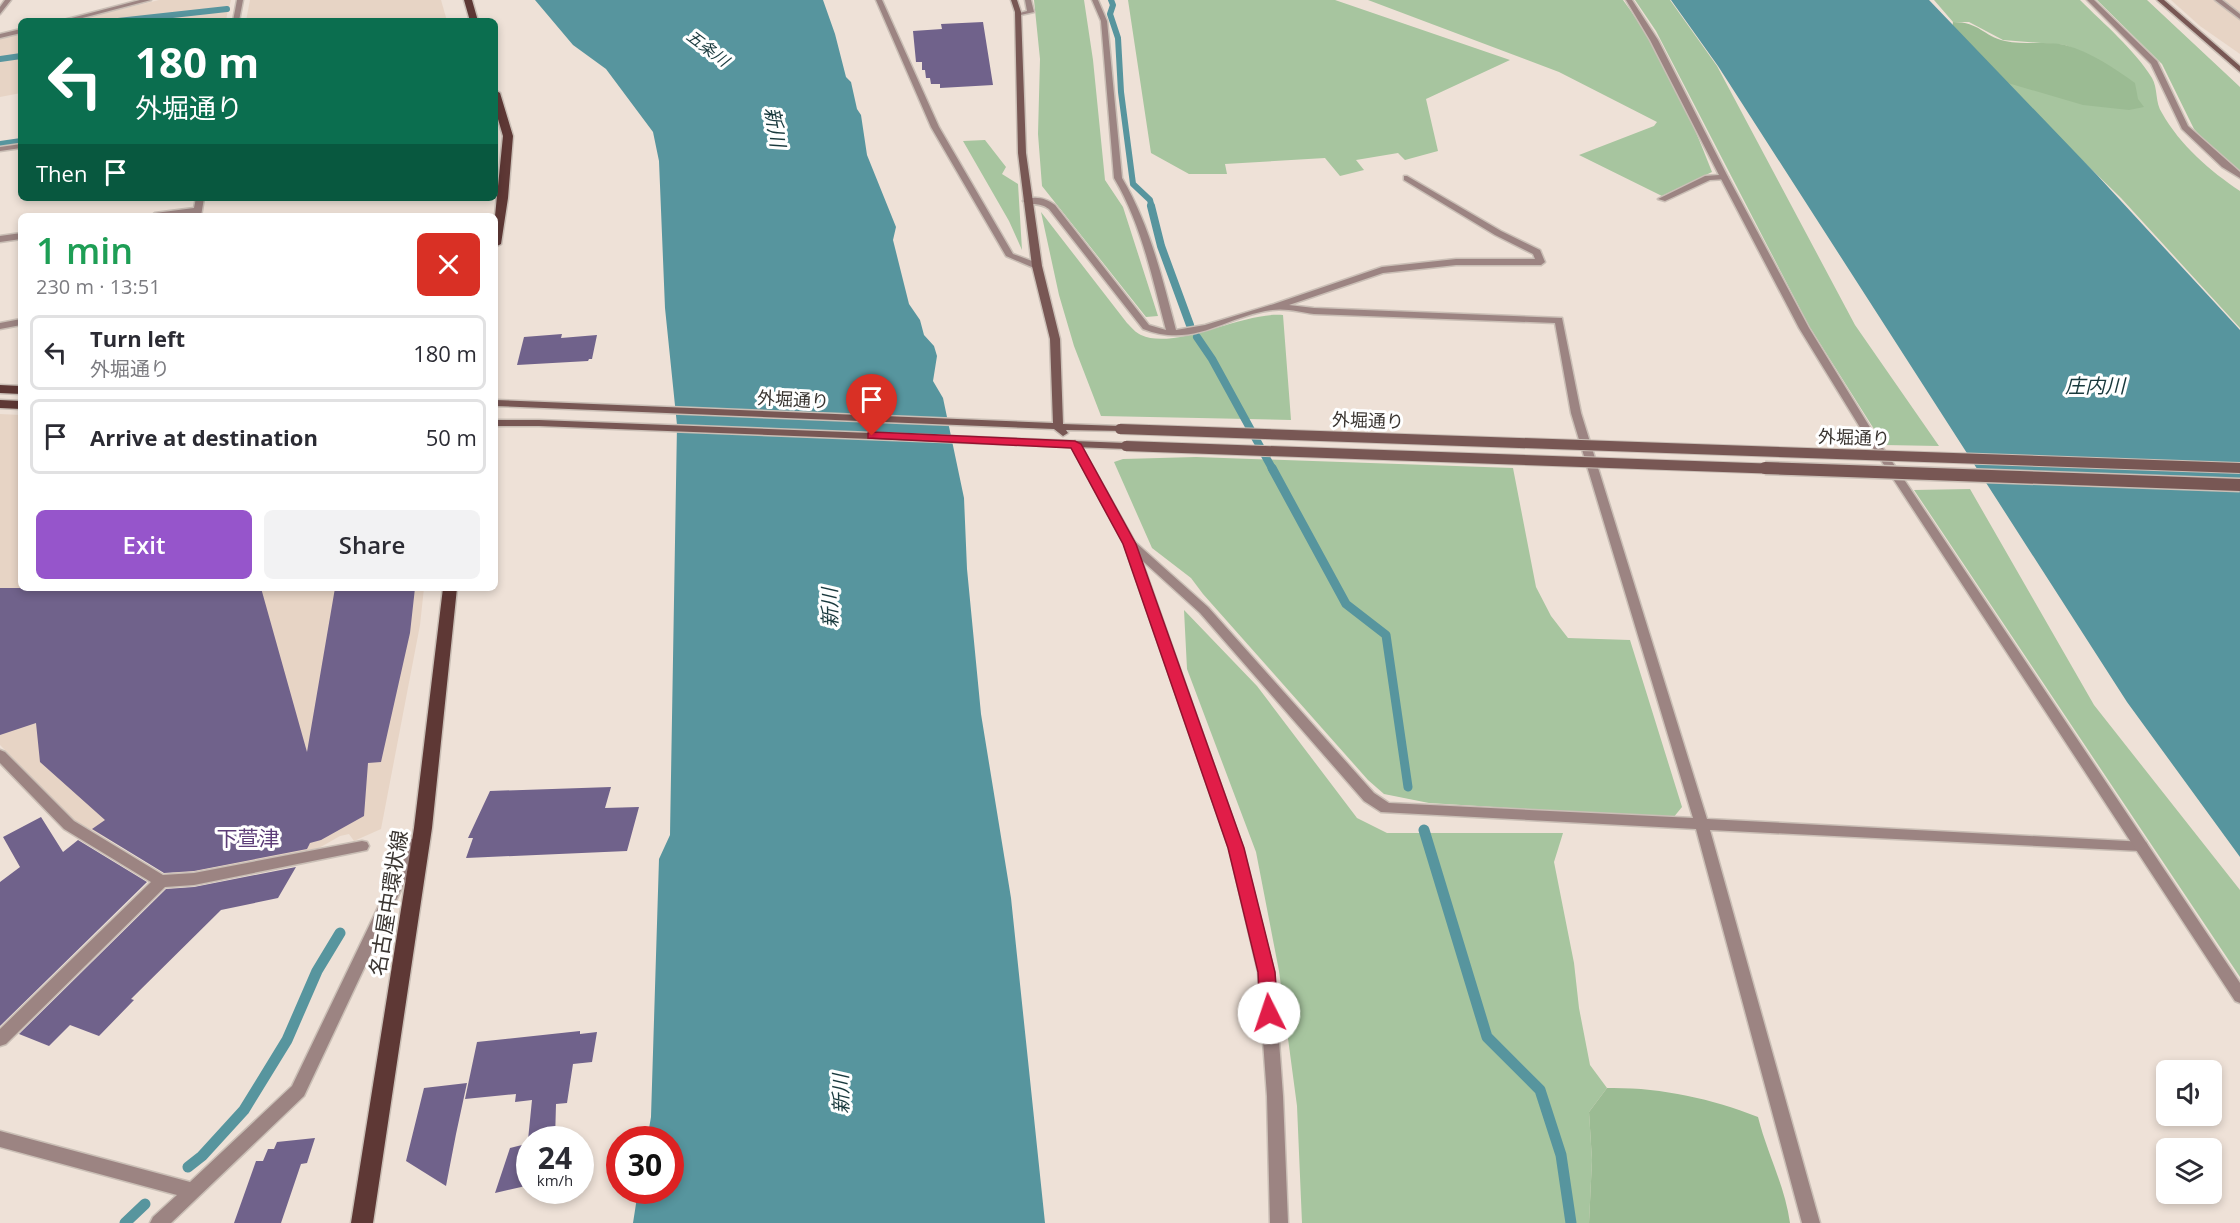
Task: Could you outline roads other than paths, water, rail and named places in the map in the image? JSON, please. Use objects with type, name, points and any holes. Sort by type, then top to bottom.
[{"type":"main road","points":[[468,0],[473,18]]},
{"type":"main road","points":[[1014,0],[1018,15],[1022,153],[1037,266],[1055,339],[1058,428],[1075,444]]},
{"type":"main road","points":[[2160,0],[2240,70]]},
{"type":"main road","points":[[498,104],[507,136],[503,198],[498,227]]},
{"type":"main road","points":[[0,389],[18,390]]},
{"type":"main road","name":"外堀通り","points":[[498,403],[1058,428],[2240,468]]},
{"type":"main road","points":[[0,404],[18,405]]},
{"type":"main road","name":"外堀通り","points":[[498,423],[2240,485]]},
{"type":"main road","name":"名古屋中環状線","points":[[362,1223],[423,828],[450,591]]},
{"type":"street","points":[[0,2],[8,0]]},
{"type":"street","points":[[0,12],[8,0]]},
{"type":"street","points":[[75,18],[148,0]]},
{"type":"street","points":[[237,18],[240,0]]},
{"type":"street","points":[[879,0],[935,127],[1010,256],[1037,266]]},
{"type":"street","points":[[1018,15],[1031,12],[1028,0]]},
{"type":"street","points":[[1095,0],[1104,21],[1118,178],[1128,193],[1137,214],[1172,333]]},
{"type":"street","points":[[1629,0],[1654,40],[1804,328],[1874,442],[2240,996]]},
{"type":"street","points":[[2090,0],[2154,63],[2185,127],[2240,176]]},
{"type":"street","points":[[2218,0],[2240,17]]},
{"type":"street","points":[[0,36],[18,32]]},
{"type":"street","points":[[0,149],[18,146]]},
{"type":"street","points":[[1662,199],[1708,178],[1724,177]]},
{"type":"street","points":[[1027,201],[1044,201],[1052,207],[1146,327],[1153,331],[1172,333],[1201,328],[1275,307],[1382,270],[1456,262],[1541,262],[1538,252],[1498,233],[1407,178]]},
{"type":"street","points":[[0,239],[18,236]]},
{"type":"street","points":[[1275,307],[1314,311],[1559,320],[1576,413],[1702,824],[1811,1223]]},
{"type":"street","points":[[0,326],[18,323]]},
{"type":"street","points":[[1075,444],[1130,544],[1236,848],[1266,972],[1275,1096],[1279,1223]]},
{"type":"street","points":[[1130,544],[1204,610],[1369,797],[1386,808],[2141,846]]},
{"type":"street","points":[[0,755],[69,825],[161,881],[194,879],[362,846]]},
{"type":"street","points":[[159,1223],[298,1091],[423,828]]},
{"type":"street","points":[[0,1039],[161,881]]},
{"type":"street","points":[[0,1139],[192,1191]]},
{"type":"water","points":[[535,0],[823,0],[846,77],[851,82],[857,109],[861,115],[867,155],[896,227],[893,240],[909,304],[920,320],[924,335],[934,346],[937,356],[933,381],[943,398],[964,498],[967,569],[981,714],[1011,898],[1045,1223],[633,1223],[636,1204],[684,1204],[684,1126],[649,1126],[659,859],[670,835],[677,425],[665,308],[659,161],[653,132],[606,69],[573,45]]},
{"type":"water","name":"庄内川","points":[[1671,0],[1929,0],[2097,175],[2240,330],[2240,857],[2127,702],[1718,66]]},
{"type":"waterway","points":[[1111,0],[1113,5],[1110,14],[1118,38],[1121,92],[1133,184],[1150,200],[1152,208]]},
{"type":"waterway","points":[[145,18],[227,9]]},
{"type":"waterway","points":[[0,59],[18,56]]},
{"type":"waterway","points":[[0,144],[18,141]]},
{"type":"waterway","points":[[1151,206],[1161,246],[1190,325]]},
{"type":"waterway","points":[[1197,337],[1212,359],[1273,470]]},
{"type":"waterway","points":[[1272,468],[1346,604],[1386,635],[1408,787]]},
{"type":"waterway","points":[[1424,830],[1487,1037],[1540,1090],[1561,1155],[1571,1223]]},
{"type":"waterway","points":[[188,1167],[202,1156],[244,1110],[287,1040],[317,971],[340,933]]},
{"type":"waterway","points":[[125,1223],[145,1204]]},
{"type":"district","name":"下萱津","points":[[248,839]]},
{"type":"water label","name":"五条川","points":[[708,48]]},
{"type":"water label","name":"新川","points":[[775,127]]},
{"type":"water label","name":"新川","points":[[830,608]]},
{"type":"water label","name":"新川","points":[[841,1094]]}]
